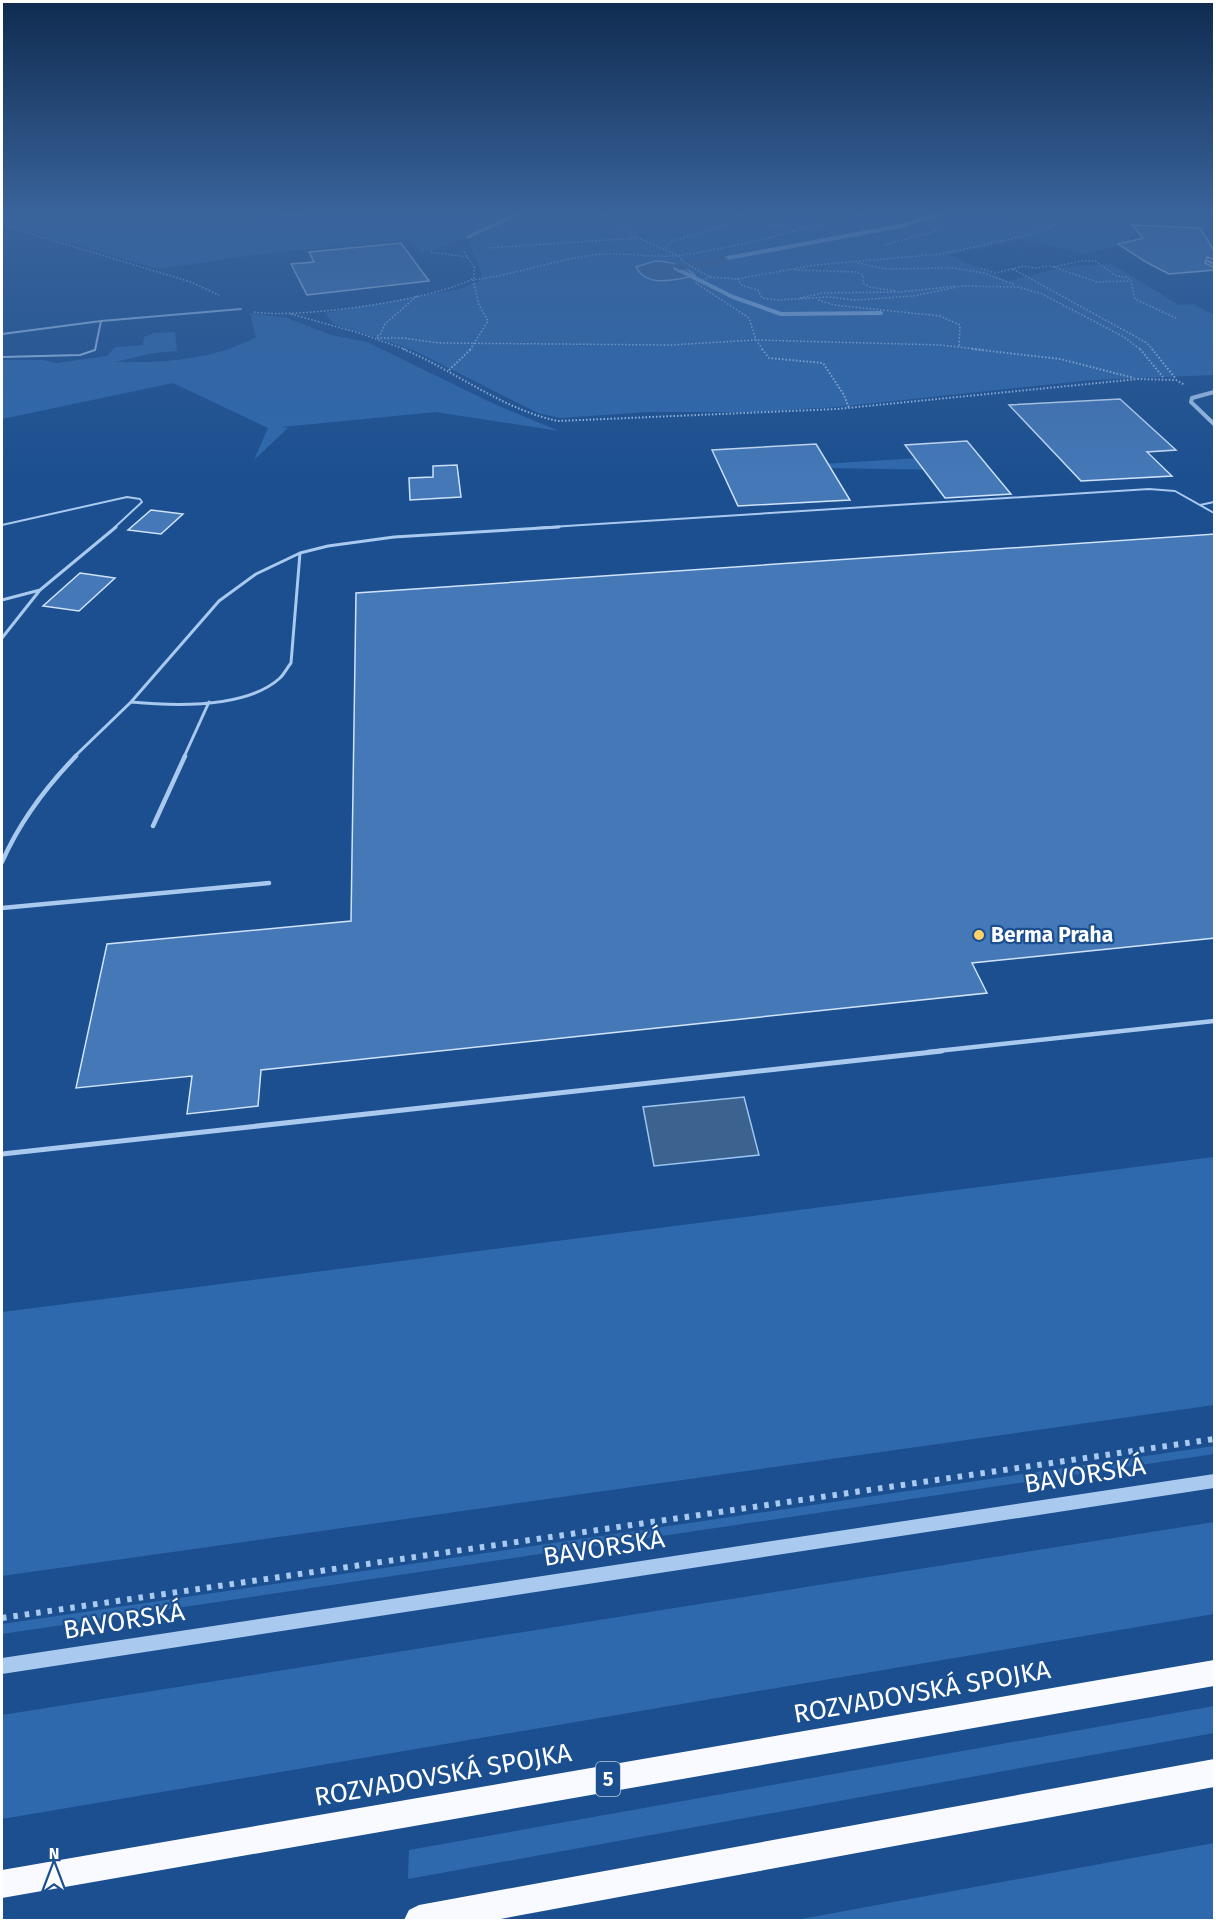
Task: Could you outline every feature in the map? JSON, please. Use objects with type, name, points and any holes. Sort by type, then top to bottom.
[{"type":"highway","name":"ROZVADOVSKÁ SPOJKA","points":[[2,1884],[1215,1673]]},
{"type":"highway","points":[[420,1920],[1215,1773]]},
{"type":"street","points":[[1215,392],[1201,394],[1192,398],[1191,402],[1215,424]]},
{"type":"street","name":"BAVORSKÁ","points":[[2,1666],[1215,1481]]},
{"type":"lane","points":[[2,334],[102,321],[241,309]]},
{"type":"lane","points":[[2,357],[80,355],[95,350],[102,321]]},
{"type":"lane","points":[[2,862],[15,832],[41,794],[131,702],[219,601],[256,574],[300,554],[338,544],[394,537],[1149,489],[1175,491],[1215,513]]},
{"type":"lane","points":[[2,525],[118,498],[134,497],[142,502],[124,520],[40,590],[2,638]]},
{"type":"lane","points":[[1200,505],[1215,502]]},
{"type":"lane","points":[[131,702],[162,705],[209,702],[254,692],[275,682],[286,673],[291,663],[300,554]]},
{"type":"lane","points":[[2,600],[40,590]]},
{"type":"lane","points":[[153,826],[209,702]]},
{"type":"lane","points":[[2,908],[269,883]]},
{"type":"lane","points":[[2,1154],[1215,1021]]},
{"type":"path","points":[[225,301],[241,309],[267,314],[291,314],[381,301]]},
{"type":"path","points":[[373,338],[380,335],[385,324],[412,301]]},
{"type":"path","points":[[449,370],[477,342],[488,321],[477,301]]},
{"type":"path","points":[[722,301],[748,318],[756,340],[769,358],[823,363],[849,408]]},
{"type":"path","points":[[820,301],[834,305],[940,316],[960,325],[959,347]]},
{"type":"path","points":[[1055,301],[1124,337],[1140,349],[1161,376],[1176,379],[1201,394]]},
{"type":"path","points":[[1069,301],[1147,343],[1176,379]]},
{"type":"path","points":[[1139,301],[1178,319]]},
{"type":"path","points":[[291,314],[373,338],[424,358],[529,415],[558,421],[849,408],[1138,379],[1176,379]]},
{"type":"path","points":[[373,338],[403,338],[439,342],[671,345],[756,340],[959,347],[1060,359],[1138,379]]},
{"type":"path","points":[[2,1618],[1215,1439]]},
{"type":"shaded area","points":[[394,301],[1172,301],[1179,305],[1193,304],[1214,315],[1214,375],[1092,380],[838,407],[752,412],[649,412],[560,418],[538,413],[413,350],[334,324],[325,313]]},
{"type":"shaded area","points":[[250,313],[287,318],[331,335],[367,342],[494,404],[559,431],[436,412],[282,427],[288,428],[254,460],[268,428],[173,383],[2,419],[2,360],[43,360],[57,363],[107,356],[115,347],[143,345],[144,337],[154,333],[175,332],[177,351],[154,353],[115,362],[187,359],[223,351],[256,337]]},
{"type":"shaded area","points":[[934,457],[943,470],[774,467]]},
{"type":"shaded area","points":[[744,1097],[759,1155],[654,1166],[643,1107]]},
{"type":"shaded area","points":[[1214,1157],[1214,1405],[2,1576],[2,1312]]},
{"type":"shaded area","points":[[1214,1446],[1214,1454],[2,1634],[2,1624]]},
{"type":"shaded area","points":[[1214,1522],[1214,1614],[2,1819],[2,1715]]},
{"type":"shaded area","points":[[1214,1706],[1214,1733],[408,1879],[409,1850]]},
{"type":"shaded area","points":[[1214,1843],[1214,1920],[796,1920]]},
{"type":"building","points":[[1120,399],[1176,450],[1147,452],[1172,476],[1081,481],[1009,405]]},
{"type":"building","points":[[967,441],[1011,494],[945,498],[905,445]]},
{"type":"building","points":[[816,444],[850,500],[738,506],[712,450]]},
{"type":"building","points":[[457,465],[461,497],[410,500],[409,478],[433,477],[433,466]]},
{"type":"building","points":[[151,510],[183,514],[161,534],[128,530]]},
{"type":"building","points":[[1215,534],[1215,938],[972,963],[987,993],[261,1070],[258,1106],[187,1114],[192,1076],[76,1088],[107,944],[351,921],[356,593]]},
{"type":"building","points":[[80,573],[115,578],[79,611],[43,606]]},
{"type":"waterway","points":[[743,301],[781,314],[881,313]]},
{"type":"place","name":"Berma Praha","points":[[979,935]]}]
